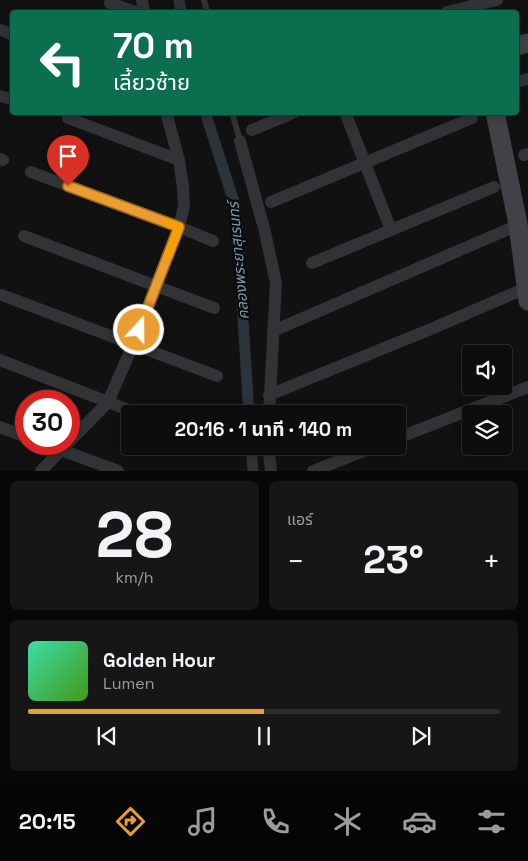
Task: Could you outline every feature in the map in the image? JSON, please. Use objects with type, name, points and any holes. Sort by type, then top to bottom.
[{"type":"street","points":[[462,10],[478,8],[497,0]]},
{"type":"street","points":[[110,3],[129,10]]},
{"type":"street","points":[[80,431],[108,402],[133,345],[179,227],[184,206],[184,186],[167,115]]},
{"type":"street","points":[[252,130],[288,115]]},
{"type":"street","points":[[347,115],[391,230]]},
{"type":"street","points":[[269,395],[431,329],[527,294],[518,225],[496,115]]},
{"type":"street","points":[[68,118],[178,160]]},
{"type":"street","points":[[271,202],[472,118]]},
{"type":"street","points":[[240,141],[265,232],[276,283],[269,405]]},
{"type":"street","points":[[31,172],[212,241]]},
{"type":"street","points":[[312,263],[494,187]]},
{"type":"street","points":[[273,331],[518,225]]},
{"type":"street","points":[[24,236],[214,308]]},
{"type":"street","points":[[2,295],[217,376]]},
{"type":"street","points":[[0,360],[121,407]]},
{"type":"street","points":[[406,435],[528,388]]},
{"type":"street","points":[[0,427],[15,433]]},
{"type":"street","points":[[80,452],[118,471]]},
{"type":"street","points":[[41,471],[56,455]]},
{"type":"street","points":[[269,455],[270,471]]},
{"type":"street","points":[[313,471],[353,455]]},
{"type":"lane","points":[[233,115],[240,141]]},
{"type":"waterway","name":"คลองพระยาสุเรนทร์","points":[[179,0],[181,10]]},
{"type":"waterway","name":"คลองพระยาสุเรนทร์","points":[[206,115],[236,208],[248,405]]},
{"type":"waterway","name":"คลองพระยาสุเรนทร์","points":[[252,455],[253,471]]},
{"type":"slow traffic","points":[[165,222],[179,227],[168,256]]},
{"type":"route","points":[[68,186],[179,227],[139,330]]}]
